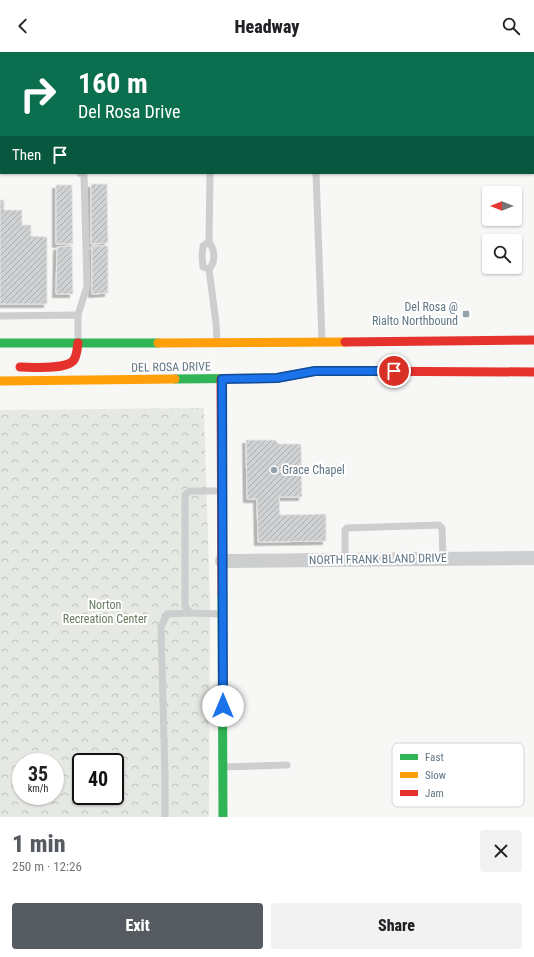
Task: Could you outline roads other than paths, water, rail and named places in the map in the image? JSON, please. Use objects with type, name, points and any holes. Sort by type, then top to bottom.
[{"type":"street","name":"DEL ROSA DRIVE","points":[[0,343],[217,343],[534,340]]},
{"type":"street","points":[[10,369],[66,365],[73,362],[77,354],[78,343]]},
{"type":"street","name":"DEL ROSA DRIVE","points":[[0,381],[277,378],[315,371],[520,370],[534,372]]},
{"type":"street","points":[[222,379],[223,817]]},
{"type":"street","name":"NORTH FRANK BLAND DRIVE","points":[[222,561],[534,558]]},
{"type":"lane","points":[[78,343],[78,315],[86,286],[84,175],[82,174]]},
{"type":"lane","points":[[210,174],[209,242],[213,247],[213,264],[209,269],[217,343]]},
{"type":"lane","points":[[316,174],[322,341]]},
{"type":"lane","points":[[209,242],[203,246],[202,256],[203,267],[209,269]]},
{"type":"lane","points":[[0,316],[78,315]]},
{"type":"lane","points":[[190,613],[186,606],[185,495],[190,491],[222,491]]},
{"type":"lane","points":[[345,560],[345,530],[347,528],[438,525],[442,528],[444,559]]},
{"type":"lane","points":[[165,817],[166,777],[161,627],[167,614],[223,614]]},
{"type":"lane","points":[[223,767],[287,765]]},
{"type":"place","name":"Del Rosa @ Rialto Northbound","points":[[466,314]]},
{"type":"place","name":"Grace Chapel","points":[[274,470]]},
{"type":"park label","name":"Norton Recreation Center","points":[[105,612]]}]
